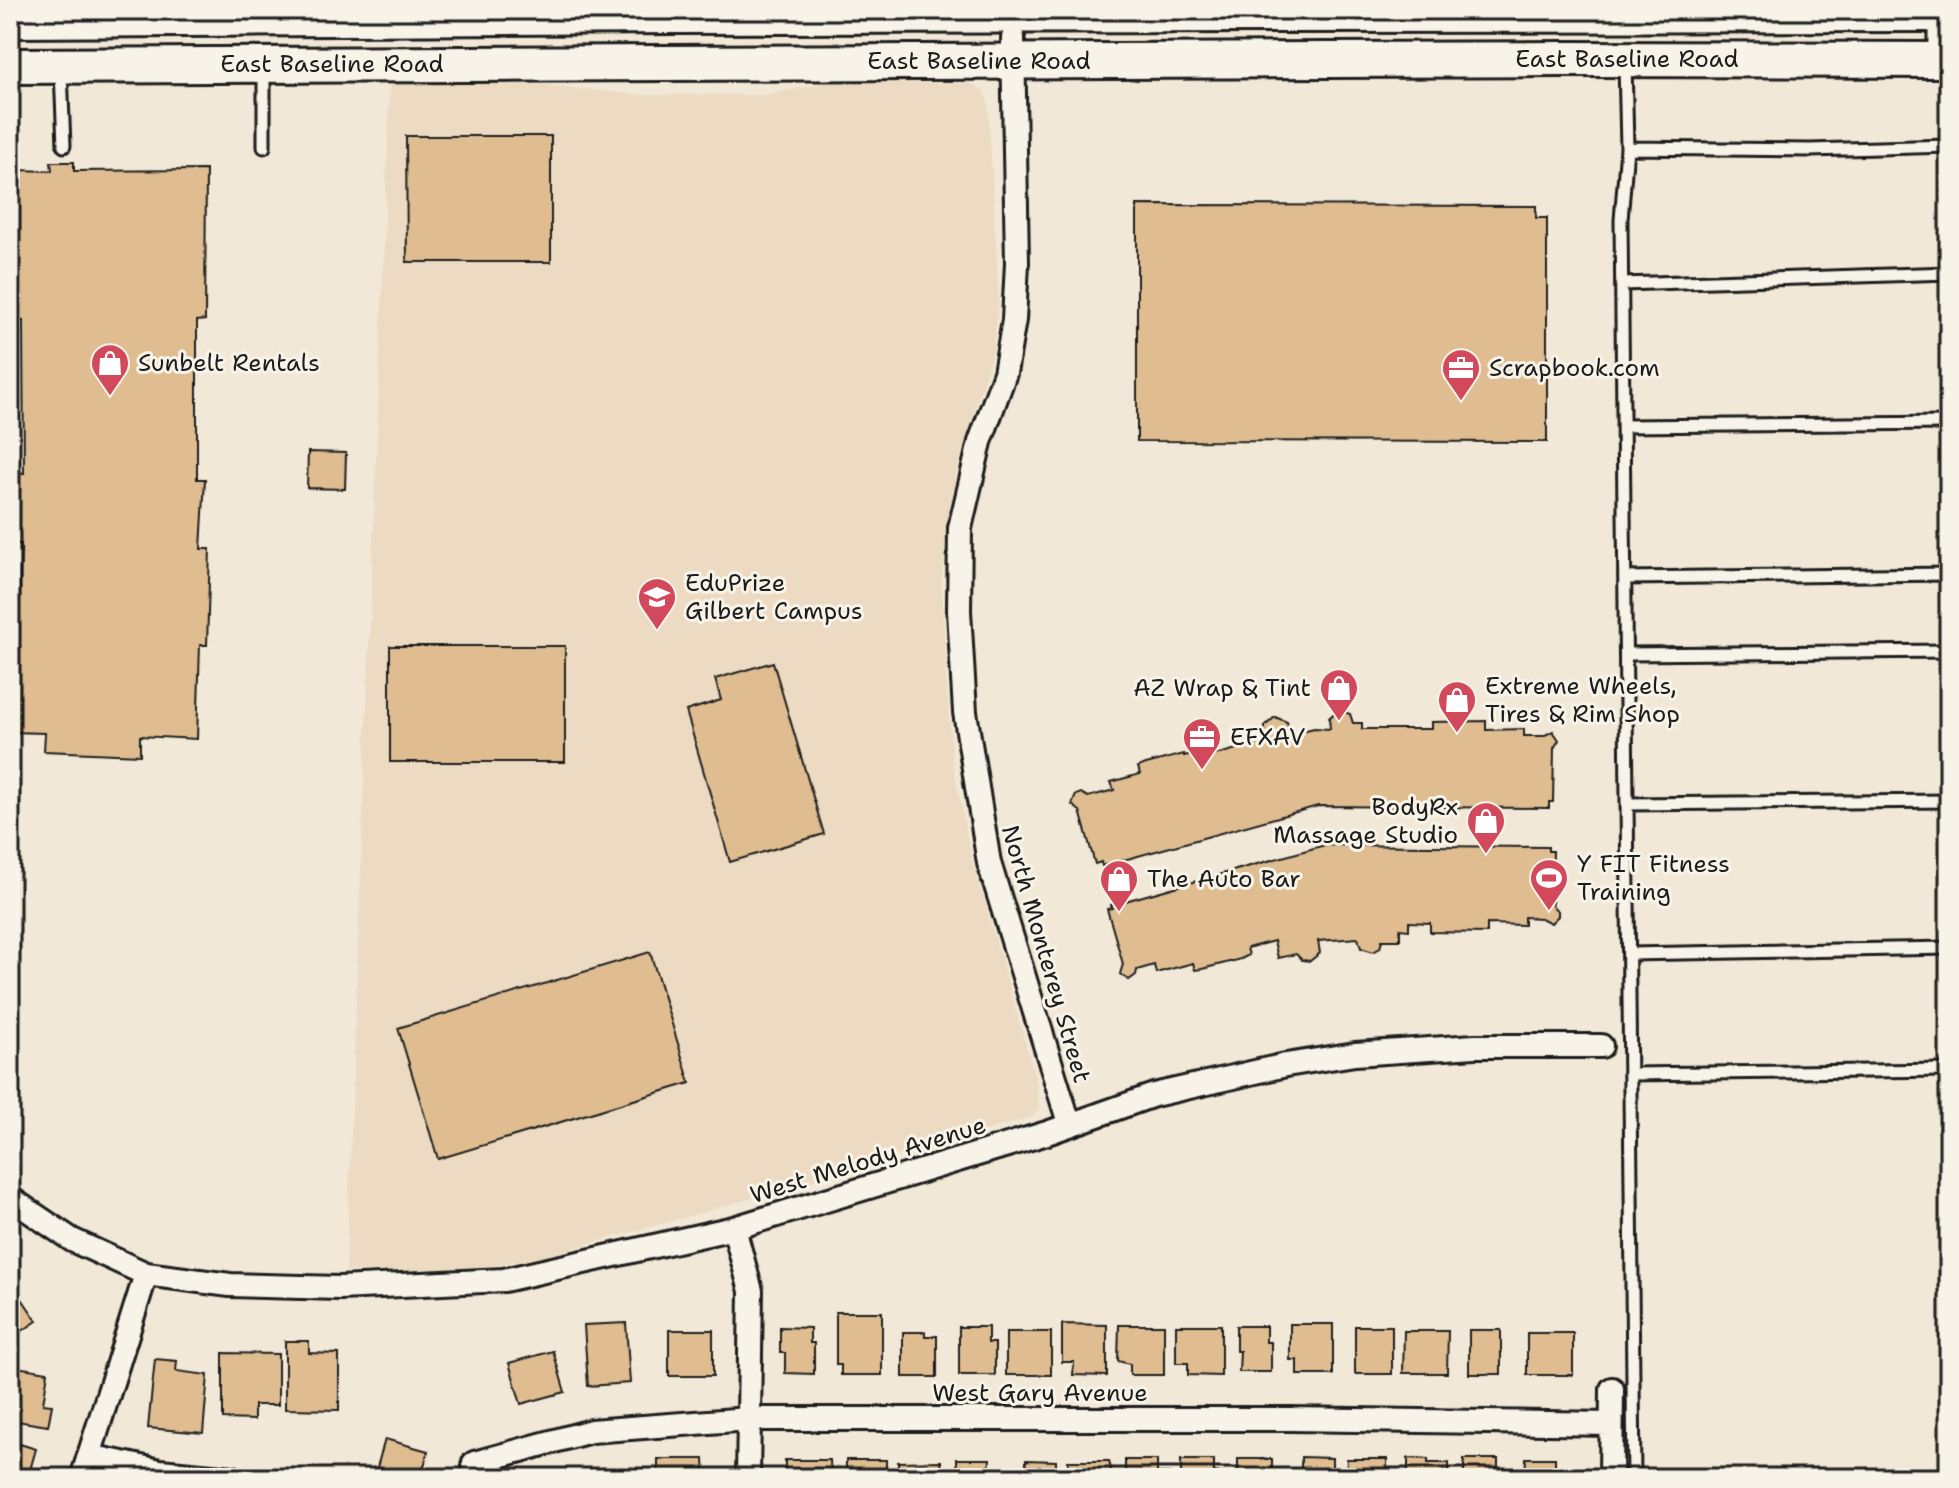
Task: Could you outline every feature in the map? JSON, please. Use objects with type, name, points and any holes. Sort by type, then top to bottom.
[{"type":"main road","name":"East Baseline Road","points":[[10,66],[264,64],[1013,27],[1944,13]]},
{"type":"main road","name":"East Baseline Road","points":[[10,20],[479,14],[1013,27],[1625,59],[1945,60]]},
{"type":"street","points":[[1944,13],[1945,60]]},
{"type":"street","name":"North Monterey Street","points":[[1013,27],[1017,263],[1014,320],[1005,373],[980,442],[960,528],[959,611],[965,712],[989,863],[1069,1123]]},
{"type":"street","name":"West Melody Avenue","points":[[10,1198],[72,1240],[146,1274],[230,1285],[340,1288],[504,1280],[734,1228],[1047,1133],[1154,1095],[1286,1065],[1355,1054],[1475,1046],[1601,1046]]},
{"type":"street","points":[[734,1228],[751,1291],[748,1478]]},
{"type":"street","points":[[146,1274],[85,1467],[233,1478]]},
{"type":"street","points":[[1611,1478],[1612,1389]]},
{"type":"street","name":"West Gary Avenue","points":[[474,1470],[591,1431],[748,1419],[1290,1419],[1611,1424]]},
{"type":"lane","points":[[1625,59],[1627,148],[1621,220],[1634,1478]]},
{"type":"lane","points":[[264,64],[264,147]]},
{"type":"lane","points":[[61,65],[64,146]]},
{"type":"lane","points":[[1627,148],[1810,150],[1949,146]]},
{"type":"lane","points":[[1622,284],[1949,273]]},
{"type":"lane","points":[[1623,426],[1949,423]]},
{"type":"lane","points":[[1625,578],[1949,574]]},
{"type":"lane","points":[[1626,654],[1949,651]]},
{"type":"lane","points":[[1627,804],[1949,801]]},
{"type":"lane","points":[[1629,954],[1949,948]]},
{"type":"lane","points":[[1630,1074],[1949,1070]]},
{"type":"shaded area","name":"EduPrize Gilbert Campus","points":[[390,82],[535,84],[642,95],[764,95],[831,82],[970,83],[983,90],[988,101],[999,299],[993,350],[956,473],[946,532],[942,582],[946,679],[953,764],[971,855],[1037,1083],[1039,1109],[1033,1117],[537,1258],[455,1272],[346,1271]]},
{"type":"building","points":[[406,136],[551,136],[551,262],[407,262]]},
{"type":"building","name":"Sunbelt Rentals","points":[[51,162],[74,162],[74,171],[206,170],[205,320],[197,321],[197,479],[205,479],[201,549],[210,549],[207,645],[200,645],[197,739],[140,736],[140,755],[44,751],[45,733],[10,732],[10,637],[18,637],[21,544],[14,544],[17,472],[24,473],[23,321],[15,322],[15,170],[52,171]]},
{"type":"building","points":[[1137,205],[1536,206],[1536,218],[1547,218],[1547,442],[1137,441]]},
{"type":"building","points":[[308,452],[346,453],[345,489],[307,488]]},
{"type":"building","points":[[390,646],[565,646],[565,762],[390,762]]},
{"type":"building","points":[[773,662],[824,834],[730,862],[686,711],[721,700],[715,679]]},
{"type":"building","points":[[1338,710],[1350,714],[1353,723],[1362,723],[1362,729],[1431,729],[1431,722],[1486,721],[1486,730],[1524,729],[1524,736],[1543,736],[1553,731],[1559,740],[1554,748],[1553,802],[1549,802],[1549,808],[1318,806],[1102,866],[1101,862],[1095,864],[1080,811],[1072,805],[1076,795],[1081,793],[1088,797],[1114,790],[1111,782],[1140,774],[1138,767],[1146,764],[1184,754],[1192,754],[1194,761],[1269,740],[1265,726],[1275,717],[1287,722],[1290,734],[1314,728],[1330,729],[1329,718]]},
{"type":"building","points":[[1325,845],[1548,847],[1548,851],[1553,851],[1552,906],[1558,911],[1558,916],[1551,923],[1541,918],[1524,917],[1524,925],[1487,924],[1487,933],[1430,932],[1430,923],[1409,922],[1409,930],[1400,929],[1400,940],[1382,940],[1380,948],[1373,952],[1361,948],[1358,938],[1318,941],[1320,953],[1310,961],[1302,960],[1296,954],[1278,958],[1274,941],[1247,948],[1249,955],[1241,959],[1202,969],[1195,970],[1193,963],[1156,973],[1154,965],[1137,970],[1129,980],[1120,974],[1123,964],[1107,909],[1112,908],[1111,905]]},
{"type":"building","points":[[650,952],[690,1083],[438,1159],[398,1028]]},
{"type":"building","points":[[10,1285],[37,1321],[10,1339]]},
{"type":"building","points":[[836,1312],[882,1312],[882,1375],[841,1375],[841,1365],[836,1365]]},
{"type":"building","points":[[626,1323],[630,1383],[588,1386],[584,1325]]},
{"type":"building","points":[[1062,1324],[1107,1325],[1107,1376],[1073,1375],[1074,1362],[1062,1362]]},
{"type":"building","points":[[1290,1324],[1333,1324],[1333,1375],[1297,1375],[1297,1360],[1290,1360]]},
{"type":"building","points":[[1119,1325],[1164,1325],[1164,1375],[1130,1375],[1130,1364],[1118,1361]]},
{"type":"building","points":[[1176,1325],[1221,1325],[1221,1376],[1188,1375],[1188,1363],[1176,1363]]},
{"type":"building","points":[[1236,1326],[1266,1326],[1266,1342],[1271,1342],[1271,1372],[1239,1372]]},
{"type":"building","points":[[1355,1326],[1392,1326],[1392,1374],[1355,1374]]},
{"type":"building","points":[[780,1327],[810,1328],[810,1343],[814,1343],[814,1374],[785,1373],[785,1353],[780,1353]]},
{"type":"building","points":[[959,1327],[988,1327],[988,1343],[995,1343],[995,1375],[959,1375]]},
{"type":"building","points":[[669,1330],[713,1330],[713,1376],[669,1376]]},
{"type":"building","points":[[1469,1330],[1501,1330],[1501,1374],[1469,1374]]},
{"type":"building","points":[[1404,1331],[1448,1331],[1447,1373],[1403,1373]]},
{"type":"building","points":[[903,1332],[925,1332],[925,1336],[937,1336],[937,1377],[903,1377]]},
{"type":"building","points":[[1006,1332],[1051,1332],[1051,1375],[1006,1375]]},
{"type":"building","points":[[1527,1333],[1573,1333],[1573,1375],[1527,1375]]},
{"type":"building","points":[[285,1341],[309,1341],[309,1353],[339,1354],[339,1410],[285,1409]]},
{"type":"building","points":[[553,1351],[565,1392],[521,1404],[509,1363]]},
{"type":"building","points":[[223,1353],[278,1354],[278,1405],[254,1405],[254,1420],[223,1419]]},
{"type":"building","points":[[155,1359],[177,1361],[176,1371],[208,1375],[203,1433],[148,1428]]},
{"type":"building","points":[[10,1366],[48,1372],[43,1404],[52,1405],[48,1426],[10,1420]]},
{"type":"building","points":[[385,1439],[428,1451],[421,1478],[374,1478]]},
{"type":"building","points":[[10,1441],[36,1449],[30,1470],[20,1468],[17,1478],[10,1478]]},
{"type":"building","points":[[1301,1457],[1332,1458],[1332,1471],[1336,1471],[1336,1478],[1301,1478]]},
{"type":"building","points":[[1408,1458],[1428,1459],[1428,1463],[1449,1463],[1449,1478],[1408,1478]]},
{"type":"building","points":[[1526,1458],[1555,1458],[1555,1472],[1560,1472],[1560,1478],[1525,1478]]},
{"type":"building","points":[[658,1459],[704,1459],[705,1478],[658,1478]]},
{"type":"building","points":[[957,1459],[990,1459],[989,1473],[994,1473],[994,1478],[957,1478]]},
{"type":"building","points":[[1238,1459],[1272,1459],[1272,1472],[1283,1475],[1283,1478],[1238,1478]]},
{"type":"building","points":[[1347,1459],[1387,1459],[1387,1471],[1391,1471],[1391,1478],[1346,1478]]},
{"type":"building","points":[[1464,1459],[1498,1459],[1501,1478],[1464,1478]]},
{"type":"building","points":[[785,1460],[830,1460],[831,1478],[785,1478]]},
{"type":"building","points":[[846,1460],[886,1460],[886,1478],[846,1478]]},
{"type":"building","points":[[1026,1460],[1056,1461],[1056,1478],[1026,1478]]},
{"type":"building","points":[[1125,1460],[1157,1460],[1157,1473],[1169,1473],[1169,1478],[1125,1478]]},
{"type":"building","points":[[1181,1460],[1214,1460],[1214,1472],[1226,1474],[1226,1478],[1181,1478]]},
{"type":"building","points":[[941,1461],[941,1478],[898,1478],[898,1462]]},
{"type":"building","points":[[1068,1461],[1109,1461],[1113,1478],[1068,1478]]},
{"type":"place","name":"Sunbelt Rentals","points":[[110,397]]},
{"type":"place","name":"Scrapbook.com","points":[[1461,402]]},
{"type":"place","name":"EduPrize Gilbert Campus","points":[[657,631]]},
{"type":"place","name":"AZ Wrap & Tint","points":[[1339,722]]},
{"type":"place","name":"Extreme Wheels, Tires & Rim Shop","points":[[1457,734]]},
{"type":"place","name":"EFXAV","points":[[1202,771]]},
{"type":"place","name":"BodyRx Massage Studio","points":[[1486,855]]},
{"type":"place","name":"Y FIT Fitness Training","points":[[1549,912]]},
{"type":"place","name":"The Auto Bar","points":[[1119,913]]}]
